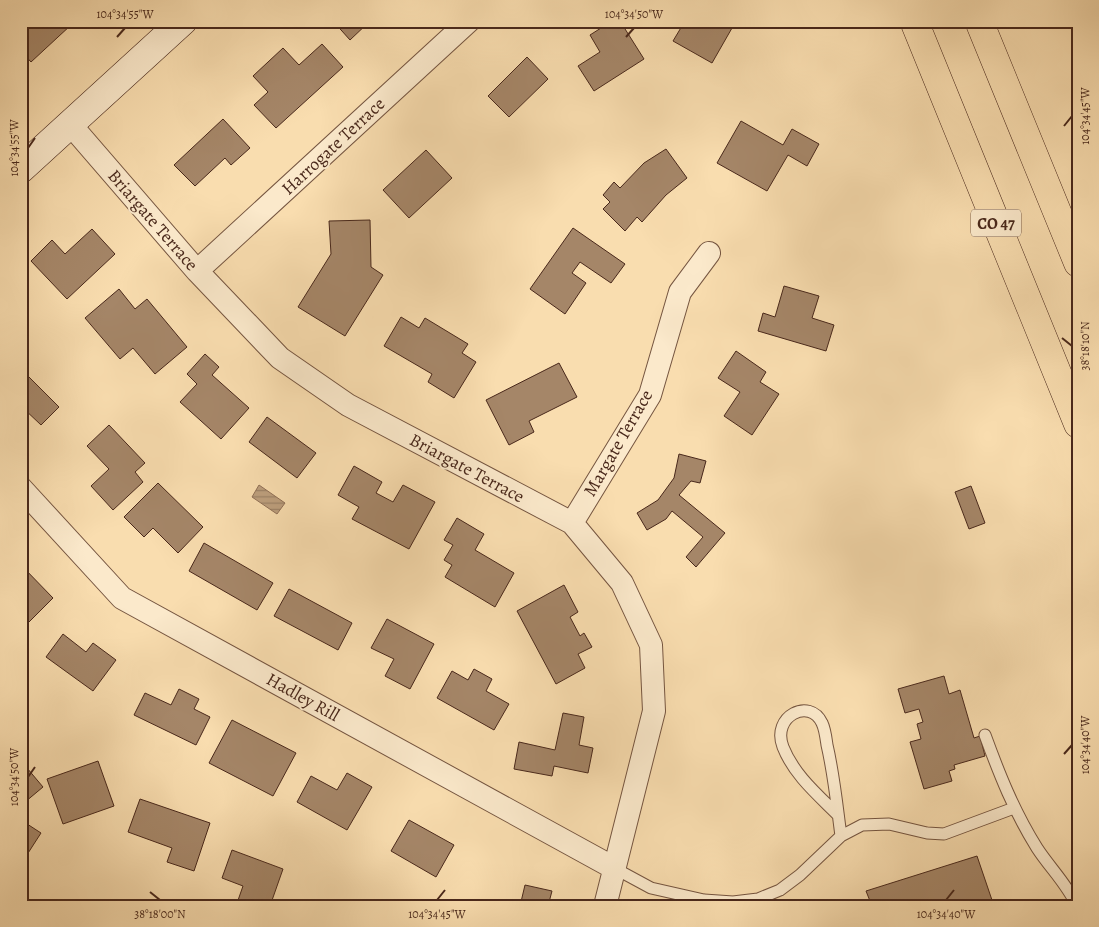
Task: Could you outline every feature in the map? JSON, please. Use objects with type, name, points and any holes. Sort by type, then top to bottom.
[{"type":"highway","name":"CO 47","points":[[914,21],[1078,424]]},
{"type":"highway","points":[[979,21],[1078,263]]},
{"type":"main road","points":[[21,169],[183,21]]},
{"type":"street","name":"Harrogate Terrace","points":[[197,271],[469,21]]},
{"type":"street","name":"Briargate Terrace","points":[[70,124],[197,271],[280,358],[348,405],[572,523],[622,583],[651,645],[654,711],[605,906]]},
{"type":"street","name":"Margate Terrace","points":[[572,523],[650,395],[680,292],[709,253]]},
{"type":"street","name":"Hadley Rill","points":[[21,488],[122,598],[614,868]]},
{"type":"lane","points":[[838,815],[802,779],[783,746],[781,731],[784,721],[791,714],[803,710],[815,714],[822,722],[831,760],[841,836]]},
{"type":"lane","points":[[985,735],[1004,788],[1014,808],[1038,849],[1071,894],[1077,906]]},
{"type":"lane","points":[[614,868],[651,888],[704,900],[732,902],[758,899],[780,890],[800,875],[841,836],[862,825],[889,824],[926,833],[944,834],[1014,808]]},
{"type":"shaded area","points":[[259,485],[285,503],[277,514],[252,497]]},
{"type":"building","points":[[29,21],[67,21],[71,25],[31,62],[21,51],[21,29]]},
{"type":"building","points":[[333,21],[370,21],[350,40]]},
{"type":"building","points":[[612,21],[620,21],[644,59],[594,91],[578,66],[600,52],[590,35]]},
{"type":"building","points":[[685,21],[736,21],[712,63],[673,41]]},
{"type":"building","points":[[322,44],[343,67],[276,128],[254,105],[268,92],[253,76],[283,48],[299,65]]},
{"type":"building","points":[[527,57],[548,79],[509,117],[488,96]]},
{"type":"building","points":[[223,119],[250,148],[231,165],[225,158],[195,186],[174,165]]},
{"type":"building","points":[[741,121],[783,145],[792,129],[819,144],[807,166],[788,155],[767,191],[717,163]]},
{"type":"building","points":[[666,149],[687,178],[666,195],[642,222],[637,217],[625,231],[603,209],[610,202],[603,195],[614,182],[620,188],[644,163]]},
{"type":"building","points":[[426,150],[452,178],[409,218],[383,190]]},
{"type":"building","points":[[370,220],[371,267],[383,275],[345,336],[298,307],[331,254],[329,221]]},
{"type":"building","points":[[573,228],[625,264],[611,283],[580,262],[572,273],[586,283],[565,314],[530,289]]},
{"type":"building","points":[[92,229],[115,254],[67,299],[31,261],[52,240],[65,254]]},
{"type":"building","points":[[784,286],[819,296],[812,318],[834,325],[826,351],[758,331],[763,313],[775,317]]},
{"type":"building","points":[[119,289],[135,309],[147,299],[187,347],[155,374],[133,348],[120,359],[85,318]]},
{"type":"building","points":[[21,311],[29,319],[21,326]]},
{"type":"building","points":[[401,317],[419,328],[425,318],[468,344],[462,353],[476,362],[454,398],[428,382],[432,374],[384,346]]},
{"type":"building","points":[[736,351],[766,372],[760,382],[779,394],[752,435],[724,416],[740,392],[718,378]]},
{"type":"building","points":[[205,354],[219,367],[212,375],[249,408],[221,439],[180,402],[197,384],[187,374]]},
{"type":"building","points":[[559,363],[577,397],[529,421],[534,432],[509,445],[486,400]]},
{"type":"building","points":[[26,374],[59,407],[41,425],[21,406],[21,379]]},
{"type":"building","points":[[267,417],[316,453],[297,478],[249,442]]},
{"type":"building","points":[[109,425],[145,463],[135,472],[143,482],[113,510],[91,486],[109,469],[87,446]]},
{"type":"building","points":[[679,454],[706,461],[700,483],[691,481],[679,495],[725,533],[696,567],[686,557],[703,537],[672,511],[666,519],[647,530],[637,513],[658,500],[674,478]]},
{"type":"building","points":[[354,466],[382,482],[376,493],[393,502],[403,485],[435,502],[409,549],[352,519],[359,507],[338,495]]},
{"type":"building","points":[[158,483],[203,527],[178,553],[153,528],[144,537],[124,517]]},
{"type":"building","points":[[971,486],[985,523],[969,529],[955,492]]},
{"type":"building","points":[[457,518],[484,534],[475,550],[514,573],[495,607],[445,577],[452,565],[444,560],[453,545],[444,540]]},
{"type":"building","points":[[204,543],[273,583],[257,610],[189,571]]},
{"type":"building","points":[[21,565],[53,598],[29,622],[21,615]]},
{"type":"building","points":[[564,585],[578,612],[570,617],[580,636],[584,633],[592,647],[578,654],[585,668],[556,684],[517,611]]},
{"type":"building","points":[[289,589],[352,623],[338,650],[274,616]]},
{"type":"building","points":[[387,619],[434,644],[410,689],[385,676],[394,659],[371,648]]},
{"type":"building","points":[[63,634],[86,652],[93,643],[116,660],[93,691],[46,657]]},
{"type":"building","points":[[474,669],[492,679],[486,691],[509,704],[494,730],[437,698],[452,671],[468,680]]},
{"type":"building","points":[[944,676],[949,694],[960,690],[974,738],[980,736],[985,756],[954,765],[955,769],[949,771],[952,781],[924,789],[910,742],[921,739],[917,724],[923,722],[919,709],[905,713],[898,689]]},
{"type":"building","points":[[179,689],[199,699],[194,709],[210,717],[196,745],[134,715],[145,693],[171,705]]},
{"type":"building","points":[[563,713],[584,717],[579,745],[593,748],[588,773],[554,766],[552,776],[514,769],[519,742],[555,750]]},
{"type":"building","points":[[232,720],[296,753],[273,796],[209,763]]},
{"type":"building","points":[[98,761],[114,806],[63,824],[47,779]]},
{"type":"building","points":[[27,768],[43,787],[25,802],[21,797],[21,773]]},
{"type":"building","points":[[347,773],[372,787],[347,830],[297,802],[311,776],[337,790]]},
{"type":"building","points":[[140,799],[210,823],[194,871],[167,862],[172,848],[128,832]]},
{"type":"building","points":[[21,820],[41,833],[21,864]]},
{"type":"building","points":[[409,820],[454,845],[436,877],[391,851]]},
{"type":"building","points":[[232,850],[283,869],[270,906],[236,906],[243,886],[222,878]]},
{"type":"building","points":[[977,856],[994,906],[872,906],[866,891]]},
{"type":"building","points":[[525,885],[552,891],[548,906],[520,906]]}]
